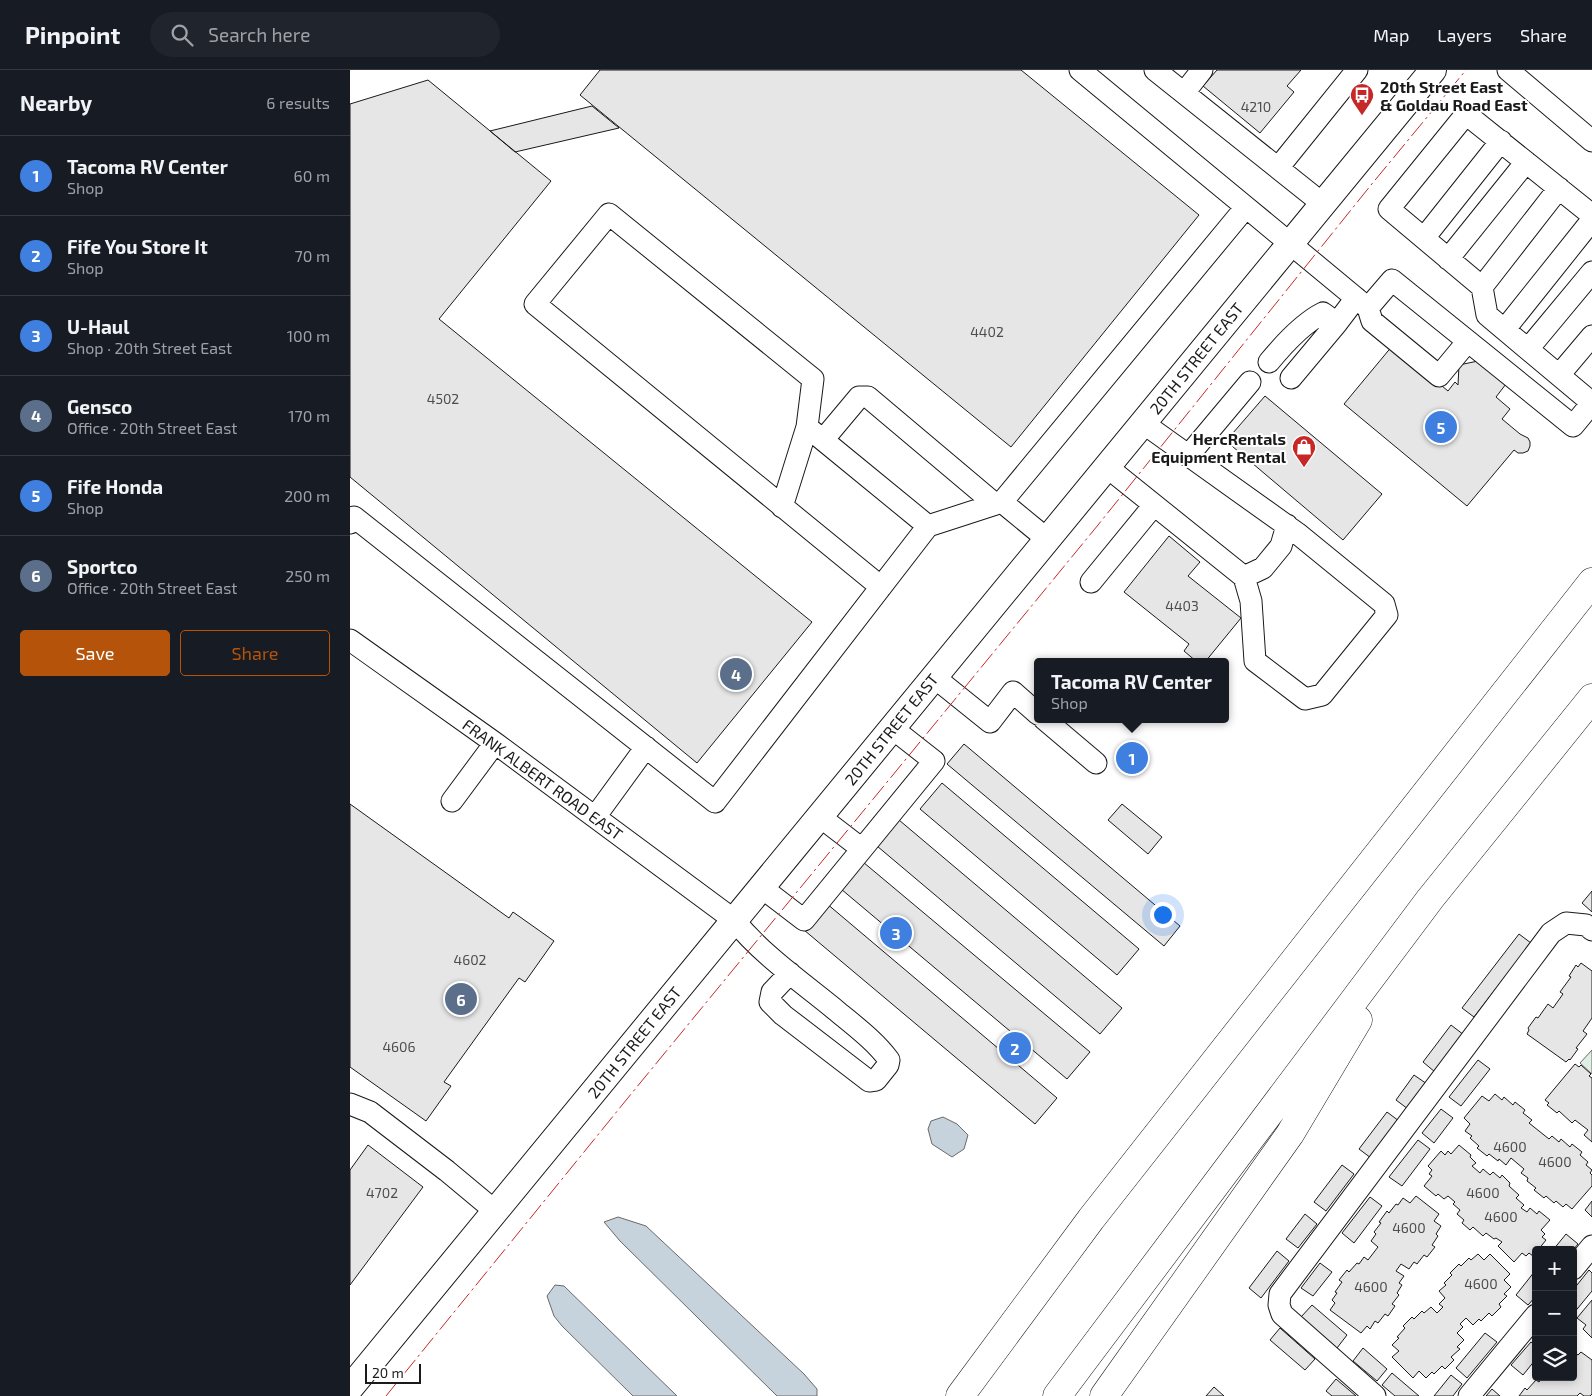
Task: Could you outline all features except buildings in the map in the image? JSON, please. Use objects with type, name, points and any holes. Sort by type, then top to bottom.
[{"type":"highway","points":[[960,1396],[1091,1219],[1592,582]]},
{"type":"highway","points":[[1057,1396],[1430,899],[1592,698]]},
{"type":"highway","points":[[1104,1396],[1290,1134],[1430,899]]},
{"type":"main road","name":"20TH STREET EAST","points":[[350,1388],[1433,70]]},
{"type":"street","points":[[1080,70],[1362,303],[1372,322],[1439,376],[1468,341]]},
{"type":"street","points":[[1155,70],[1323,204]]},
{"type":"street","points":[[1184,93],[1202,70]]},
{"type":"street","points":[[1278,168],[1357,70]]},
{"type":"street","points":[[1508,70],[1592,141]]},
{"type":"street","points":[[1291,378],[1337,323],[1392,280],[1573,426],[1592,403],[1488,315],[1482,286],[1388,209],[1466,114],[1592,215]]},
{"type":"street","points":[[1424,238],[1501,141]]},
{"type":"street","points":[[1448,258],[1526,162]]},
{"type":"street","points":[[1482,286],[1559,188]]},
{"type":"street","points":[[350,523],[354,517],[715,802],[928,526],[998,503],[1246,207]]},
{"type":"street","points":[[881,587],[535,304],[609,214],[813,379],[815,433],[928,526]]},
{"type":"street","points":[[1505,329],[1592,220]]},
{"type":"street","points":[[1528,349],[1592,272]]},
{"type":"street","points":[[1268,362],[1290,338],[1323,312],[1337,323]]},
{"type":"street","points":[[1559,376],[1592,336]]},
{"type":"street","points":[[1188,456],[1250,382]]},
{"type":"street","points":[[782,507],[815,433],[859,396],[868,397],[998,503],[1047,539]]},
{"type":"street","points":[[1107,466],[1244,577],[1251,601],[1255,661],[1305,699],[1322,694],[1387,616],[1384,604],[1287,525],[1143,423]]},
{"type":"street","points":[[1092,582],[1154,505]]},
{"type":"street","points":[[1244,577],[1263,568],[1281,546],[1287,525]]},
{"type":"street","name":"FRANK ALBERT ROAD EAST","points":[[350,640],[495,743],[734,920],[746,935],[883,1051],[889,1060],[888,1066],[876,1080],[869,1081],[770,1002],[772,992],[790,973]]},
{"type":"street","points":[[934,677],[990,722],[1012,692],[1034,711]]},
{"type":"street","points":[[1049,723],[1096,763]]},
{"type":"street","points":[[761,887],[804,920],[934,761],[892,728]]},
{"type":"street","points":[[452,801],[495,743]]},
{"type":"street","points":[[595,817],[646,747]]},
{"type":"street","points":[[819,816],[862,848]]},
{"type":"street","points":[[1375,1396],[1282,1314],[1279,1305],[1280,1294],[1552,933],[1566,923],[1586,925],[1592,930]]},
{"type":"street","points":[[350,1104],[370,1112],[447,1171],[495,1211]]},
{"type":"street","points":[[1577,1264],[1592,1246]]},
{"type":"street","points":[[1469,1396],[1532,1320]]},
{"type":"green space","points":[[1592,1050],[1592,1074],[1580,1063]]},
{"type":"shaded area","points":[[943,1117],[957,1124],[968,1135],[964,1149],[952,1157],[932,1144],[928,1129],[931,1121]]},
{"type":"shaded area","points":[[618,1217],[646,1226],[804,1374],[817,1389],[817,1396],[777,1396],[620,1241],[604,1222]]},
{"type":"shaded area","points":[[555,1285],[564,1286],[677,1396],[633,1396],[554,1316],[547,1296]]},
{"type":"power","points":[[386,1396],[1098,525],[1371,185],[1466,70]]},
{"type":"place","name":"20th Street East & Goldau Road East","points":[[1362,116]]},
{"type":"place","name":"Fife Honda","points":[[1441,427]]},
{"type":"place","name":"HercRentals Equipment Rental","points":[[1304,468]]},
{"type":"place","name":"Gensco","points":[[736,674]]},
{"type":"place","name":"Tacoma RV Center","points":[[1132,758]]},
{"type":"place","name":"U-Haul","points":[[896,933]]},
{"type":"place","name":"Sportco","points":[[461,999]]},
{"type":"place","name":"Fife You Store It","points":[[1015,1048]]}]
